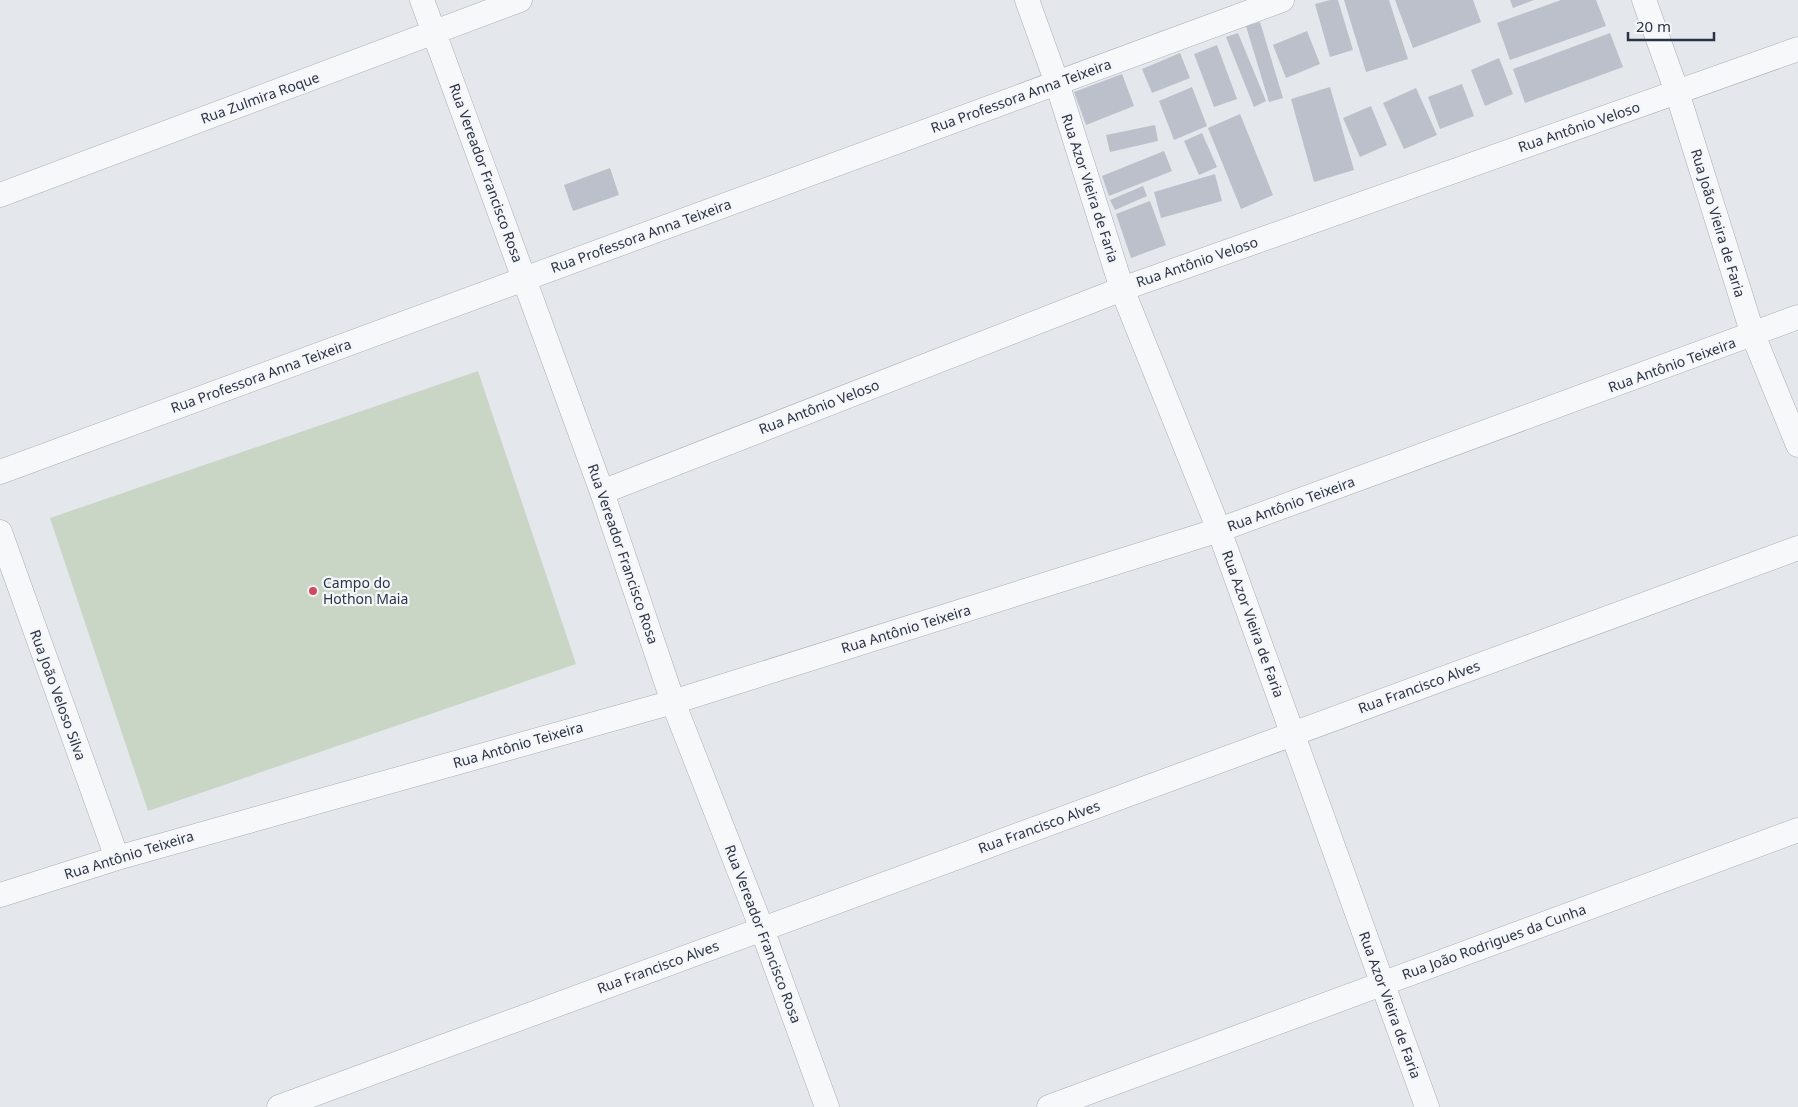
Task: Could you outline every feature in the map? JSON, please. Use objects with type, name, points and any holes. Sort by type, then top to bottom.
[{"type":"street","name":"Rua Vereador Francisco Rosa","points":[[422,0],[602,492],[673,702],[762,929],[827,1107]]},
{"type":"street","name":"Rua Zulmira Roque","points":[[0,195],[434,34],[520,0]]},
{"type":"street","name":"Rua Azor Vieira de Faria","points":[[1027,0],[1057,83],[1122,288],[1219,530],[1427,1107]]},
{"type":"street","name":"Rua Professora Anna Teixeira","points":[[0,472],[1282,0]]},
{"type":"street","name":"Rua João Vieira de Faria","points":[[1644,0],[1677,92],[1753,335],[1798,444]]},
{"type":"street","name":"Rua Antônio Veloso","points":[[602,492],[1122,288],[1798,49]]},
{"type":"street","name":"Rua Antônio Teixeira","points":[[0,895],[117,858],[673,702],[1219,530],[1798,318]]},
{"type":"street","name":"Rua João Veloso Silva","points":[[0,532],[117,858]]},
{"type":"street","name":"Rua Francisco Alves","points":[[279,1107],[1798,548]]},
{"type":"street","name":"Rua João Rodrigues da Cunha","points":[[1049,1107],[1798,830]]},
{"type":"green space","name":"Campo do Hothon Maia","points":[[478,371],[576,664],[148,811],[50,518]]},
{"type":"building","points":[[1338,0],[1353,50],[1330,57],[1315,4]]},
{"type":"building","points":[[1344,0],[1389,0],[1408,59],[1366,72]]},
{"type":"building","points":[[1395,0],[1473,0],[1481,22],[1413,48]]},
{"type":"building","points":[[1510,0],[1534,0],[1513,8]]},
{"type":"building","points":[[1561,0],[1596,0],[1606,26],[1510,60],[1497,23]]},
{"type":"building","points":[[1260,22],[1283,98],[1269,102],[1246,26]]},
{"type":"building","points":[[1307,31],[1320,64],[1286,78],[1273,45]]},
{"type":"building","points":[[1238,33],[1266,101],[1254,107],[1226,37]]},
{"type":"building","points":[[1610,33],[1623,67],[1525,103],[1513,69]]},
{"type":"building","points":[[1217,45],[1237,99],[1214,107],[1194,54]]},
{"type":"building","points":[[1180,53],[1190,78],[1152,93],[1142,69]]},
{"type":"building","points":[[1499,58],[1513,94],[1485,106],[1471,70]]},
{"type":"building","points":[[1122,74],[1134,106],[1086,125],[1074,92]]},
{"type":"building","points":[[1462,84],[1474,116],[1440,129],[1428,97]]},
{"type":"building","points":[[1192,87],[1207,126],[1174,140],[1159,101]]},
{"type":"building","points":[[1330,87],[1354,170],[1314,182],[1291,99]]},
{"type":"building","points":[[1416,88],[1437,135],[1404,149],[1383,103]]},
{"type":"building","points":[[1371,106],[1387,145],[1360,157],[1343,118]]},
{"type":"building","points":[[1240,114],[1273,195],[1241,209],[1208,128]]},
{"type":"building","points":[[1155,125],[1158,141],[1110,152],[1106,135]]},
{"type":"building","points":[[1202,133],[1217,167],[1199,175],[1184,141]]},
{"type":"building","points":[[1164,151],[1172,171],[1109,196],[1102,176]]},
{"type":"building","points":[[610,168],[619,195],[573,211],[564,185]]},
{"type":"building","points":[[1215,174],[1222,201],[1161,218],[1154,192]]},
{"type":"building","points":[[1143,186],[1147,196],[1115,210],[1110,200]]},
{"type":"building","points":[[1150,201],[1166,245],[1131,258],[1116,214]]},
{"type":"place","name":"Campo do Hothon Maia","points":[[313,591]]}]
